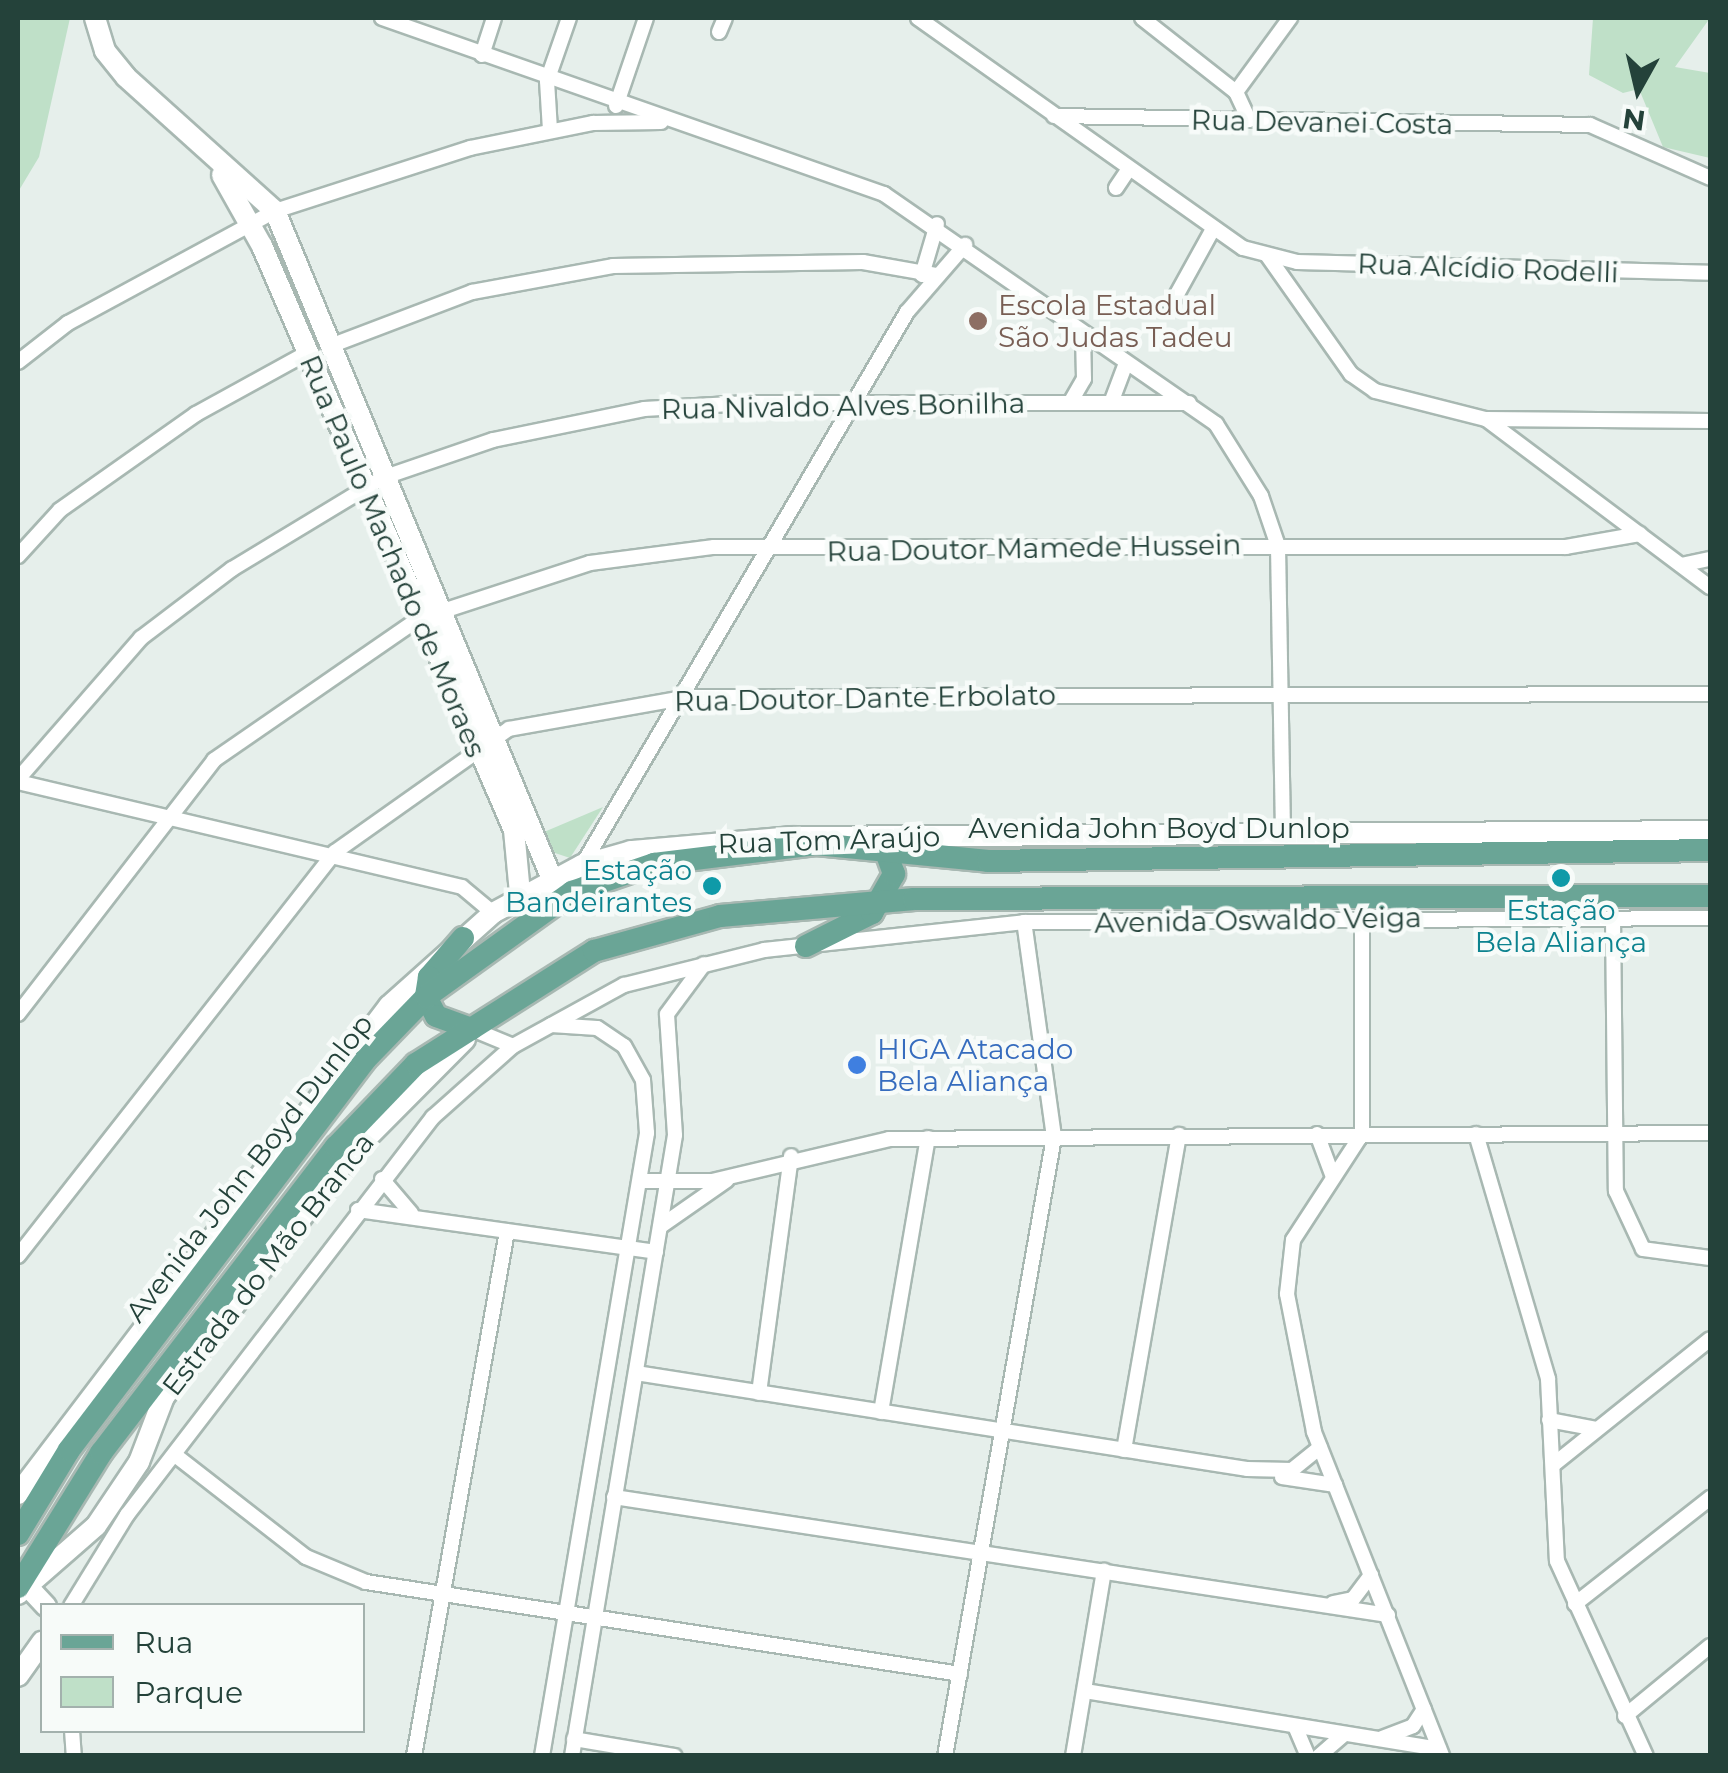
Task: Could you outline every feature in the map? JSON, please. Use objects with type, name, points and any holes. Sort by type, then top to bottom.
[{"type":"main road","points":[[95,18],[116,64],[210,155],[275,210]]},
{"type":"main road","name":"Rua Paulo Machado de Moraes","points":[[210,155],[249,220],[362,488],[494,738],[552,878]]},
{"type":"main road","name":"Rua Paulo Machado de Moraes","points":[[275,210],[382,478],[476,751],[514,830],[520,894]]},
{"type":"main road","name":"Rua Tom Araújo","points":[[849,839],[1710,831]]},
{"type":"main road","name":"Avenida John Boyd Dunlop","points":[[18,1534],[70,1450],[306,1137],[426,997],[572,892],[654,864],[744,845],[849,839],[968,860],[1140,862],[1710,850]]},
{"type":"main road","name":"Rua Tom Araújo","points":[[552,878],[631,851],[744,845]]},
{"type":"main road","points":[[806,946],[853,929],[880,900],[894,874],[884,846]]},
{"type":"main road","points":[[21,1483],[390,1006],[493,913],[552,878]]},
{"type":"main road","name":"Avenida John Boyd Dunlop","points":[[21,1590],[102,1453],[336,1147],[396,1082],[540,980],[641,933],[880,900],[1710,896]]},
{"type":"main road","points":[[463,938],[429,977],[426,997],[436,1016],[472,1028]]},
{"type":"main road","name":"Estrada do Mão Branca","points":[[21,1590],[82,1543],[139,1462],[164,1397],[348,1157],[472,1028]]},
{"type":"main road","points":[[28,1675],[40,1647]]},
{"type":"street","points":[[382,18],[414,24],[482,55],[616,106],[682,122],[842,175],[937,224],[1083,336],[1190,403],[1236,453],[1278,546],[1283,836]]},
{"type":"street","points":[[482,55],[494,18]]},
{"type":"street","points":[[550,130],[547,81],[569,18]]},
{"type":"street","points":[[593,124],[616,106],[646,18]]},
{"type":"street","points":[[918,18],[1213,229],[1267,255],[1351,374],[1375,391],[1486,419],[1710,421]]},
{"type":"street","points":[[1142,18],[1236,92],[1250,120]]},
{"type":"street","points":[[1236,92],[1290,18]]},
{"type":"street","name":"Rua Devanei Costa","points":[[1054,116],[1590,124],[1710,178]]},
{"type":"street","points":[[18,362],[68,323],[249,220],[391,168],[550,130],[593,124],[682,122]]},
{"type":"street","points":[[1116,188],[1128,170]]},
{"type":"street","points":[[582,866],[688,697],[766,551],[917,300],[929,272],[937,224]]},
{"type":"street","points":[[1172,305],[1213,229]]},
{"type":"street","points":[[330,346],[472,292],[613,266],[702,258],[929,272],[965,244]]},
{"type":"street","name":"Rua Alcídio Rodelli","points":[[1267,255],[1710,273]]},
{"type":"street","points":[[1070,403],[1084,380],[1083,336]]},
{"type":"street","points":[[18,556],[60,510],[196,414],[306,354]]},
{"type":"street","points":[[1110,403],[1126,364]]},
{"type":"street","name":"Rua Nivaldo Alves Bonilha","points":[[18,780],[141,638],[362,488],[493,440],[644,409],[1190,403]]},
{"type":"street","points":[[1486,419],[1710,587]]},
{"type":"street","name":"Rua Doutor Mamede Hussein","points":[[18,1014],[214,760],[427,616],[590,564],[714,547],[766,551],[1566,547],[1640,534]]},
{"type":"street","points":[[1681,565],[1710,559]]},
{"type":"street","name":"Rua Doutor Dante Erbolato","points":[[18,1256],[334,852],[494,738],[546,720],[688,697],[1281,692],[1710,694]]},
{"type":"street","points":[[18,780],[334,852],[462,886],[493,913]]},
{"type":"street","points":[[1362,918],[1362,1134],[1304,1218],[1287,1266],[1320,1448],[1441,1752]]},
{"type":"street","points":[[1613,918],[1616,1191],[1636,1244],[1667,1257],[1710,1258]]},
{"type":"street","name":"Avenida Oswaldo Veiga","points":[[127,1515],[382,1179],[513,1046],[545,1025],[624,986],[710,960],[1024,922],[1710,918]]},
{"type":"street","points":[[946,1756],[1054,1137],[1024,922]]},
{"type":"street","points":[[572,1756],[670,1176],[667,1014],[710,960]]},
{"type":"street","points":[[542,1756],[640,1181],[646,1108],[636,1063],[597,1028],[545,1025]]},
{"type":"street","points":[[472,1028],[513,1046]]},
{"type":"street","points":[[1316,1134],[1333,1177]]},
{"type":"street","points":[[1476,1134],[1548,1379],[1558,1561],[1646,1756]]},
{"type":"street","points":[[661,1226],[732,1176],[791,1156],[928,1138],[1710,1134]]},
{"type":"street","points":[[1124,1450],[1179,1135]]},
{"type":"street","points":[[881,1412],[928,1138]]},
{"type":"street","points":[[760,1393],[792,1207],[791,1156]]},
{"type":"street","points":[[640,1181],[670,1176],[732,1176]]},
{"type":"street","points":[[382,1179],[403,1210],[421,1218]]},
{"type":"street","points":[[358,1210],[656,1252]]},
{"type":"street","points":[[414,1756],[507,1231]]},
{"type":"street","points":[[1553,1464],[1710,1340]]},
{"type":"street","points":[[636,1374],[1335,1485]]},
{"type":"street","points":[[1549,1420],[1597,1429]]},
{"type":"street","points":[[1247,1468],[1292,1470],[1320,1448]]},
{"type":"street","points":[[175,1455],[334,1572],[442,1594],[960,1674]]},
{"type":"street","points":[[614,1497],[1388,1615]]},
{"type":"street","points":[[1575,1604],[1710,1498]]},
{"type":"street","points":[[82,1543],[127,1515]]},
{"type":"street","points":[[73,1603],[127,1515]]},
{"type":"street","points":[[1073,1756],[1104,1571]]},
{"type":"street","points":[[1307,1603],[1354,1599],[1372,1575]]},
{"type":"street","points":[[1625,1716],[1710,1646]]},
{"type":"street","points":[[1085,1691],[1441,1752]]},
{"type":"street","points":[[1377,1739],[1400,1734],[1424,1709]]},
{"type":"street","points":[[1295,1726],[1308,1756]]},
{"type":"street","points":[[1319,1756],[1344,1734]]},
{"type":"street","points":[[574,1739],[675,1756]]},
{"type":"green space","points":[[18,18],[70,18],[39,157],[18,192]]},
{"type":"green space","points":[[1593,18],[1710,18],[1675,67],[1710,73],[1710,158],[1663,147],[1639,89],[1623,93],[1589,75]]},
{"type":"green space","points":[[603,807],[570,858],[549,851],[544,832]]},
{"type":"place","name":"Escola Estadual São Judas Tadeu","points":[[978,321]]},
{"type":"place","name":"Estação Bela Aliança","points":[[1561,878]]},
{"type":"place","name":"Estação Bandeirantes","points":[[712,886]]},
{"type":"place","name":"HIGA Atacado Bela Aliança","points":[[857,1065]]}]
